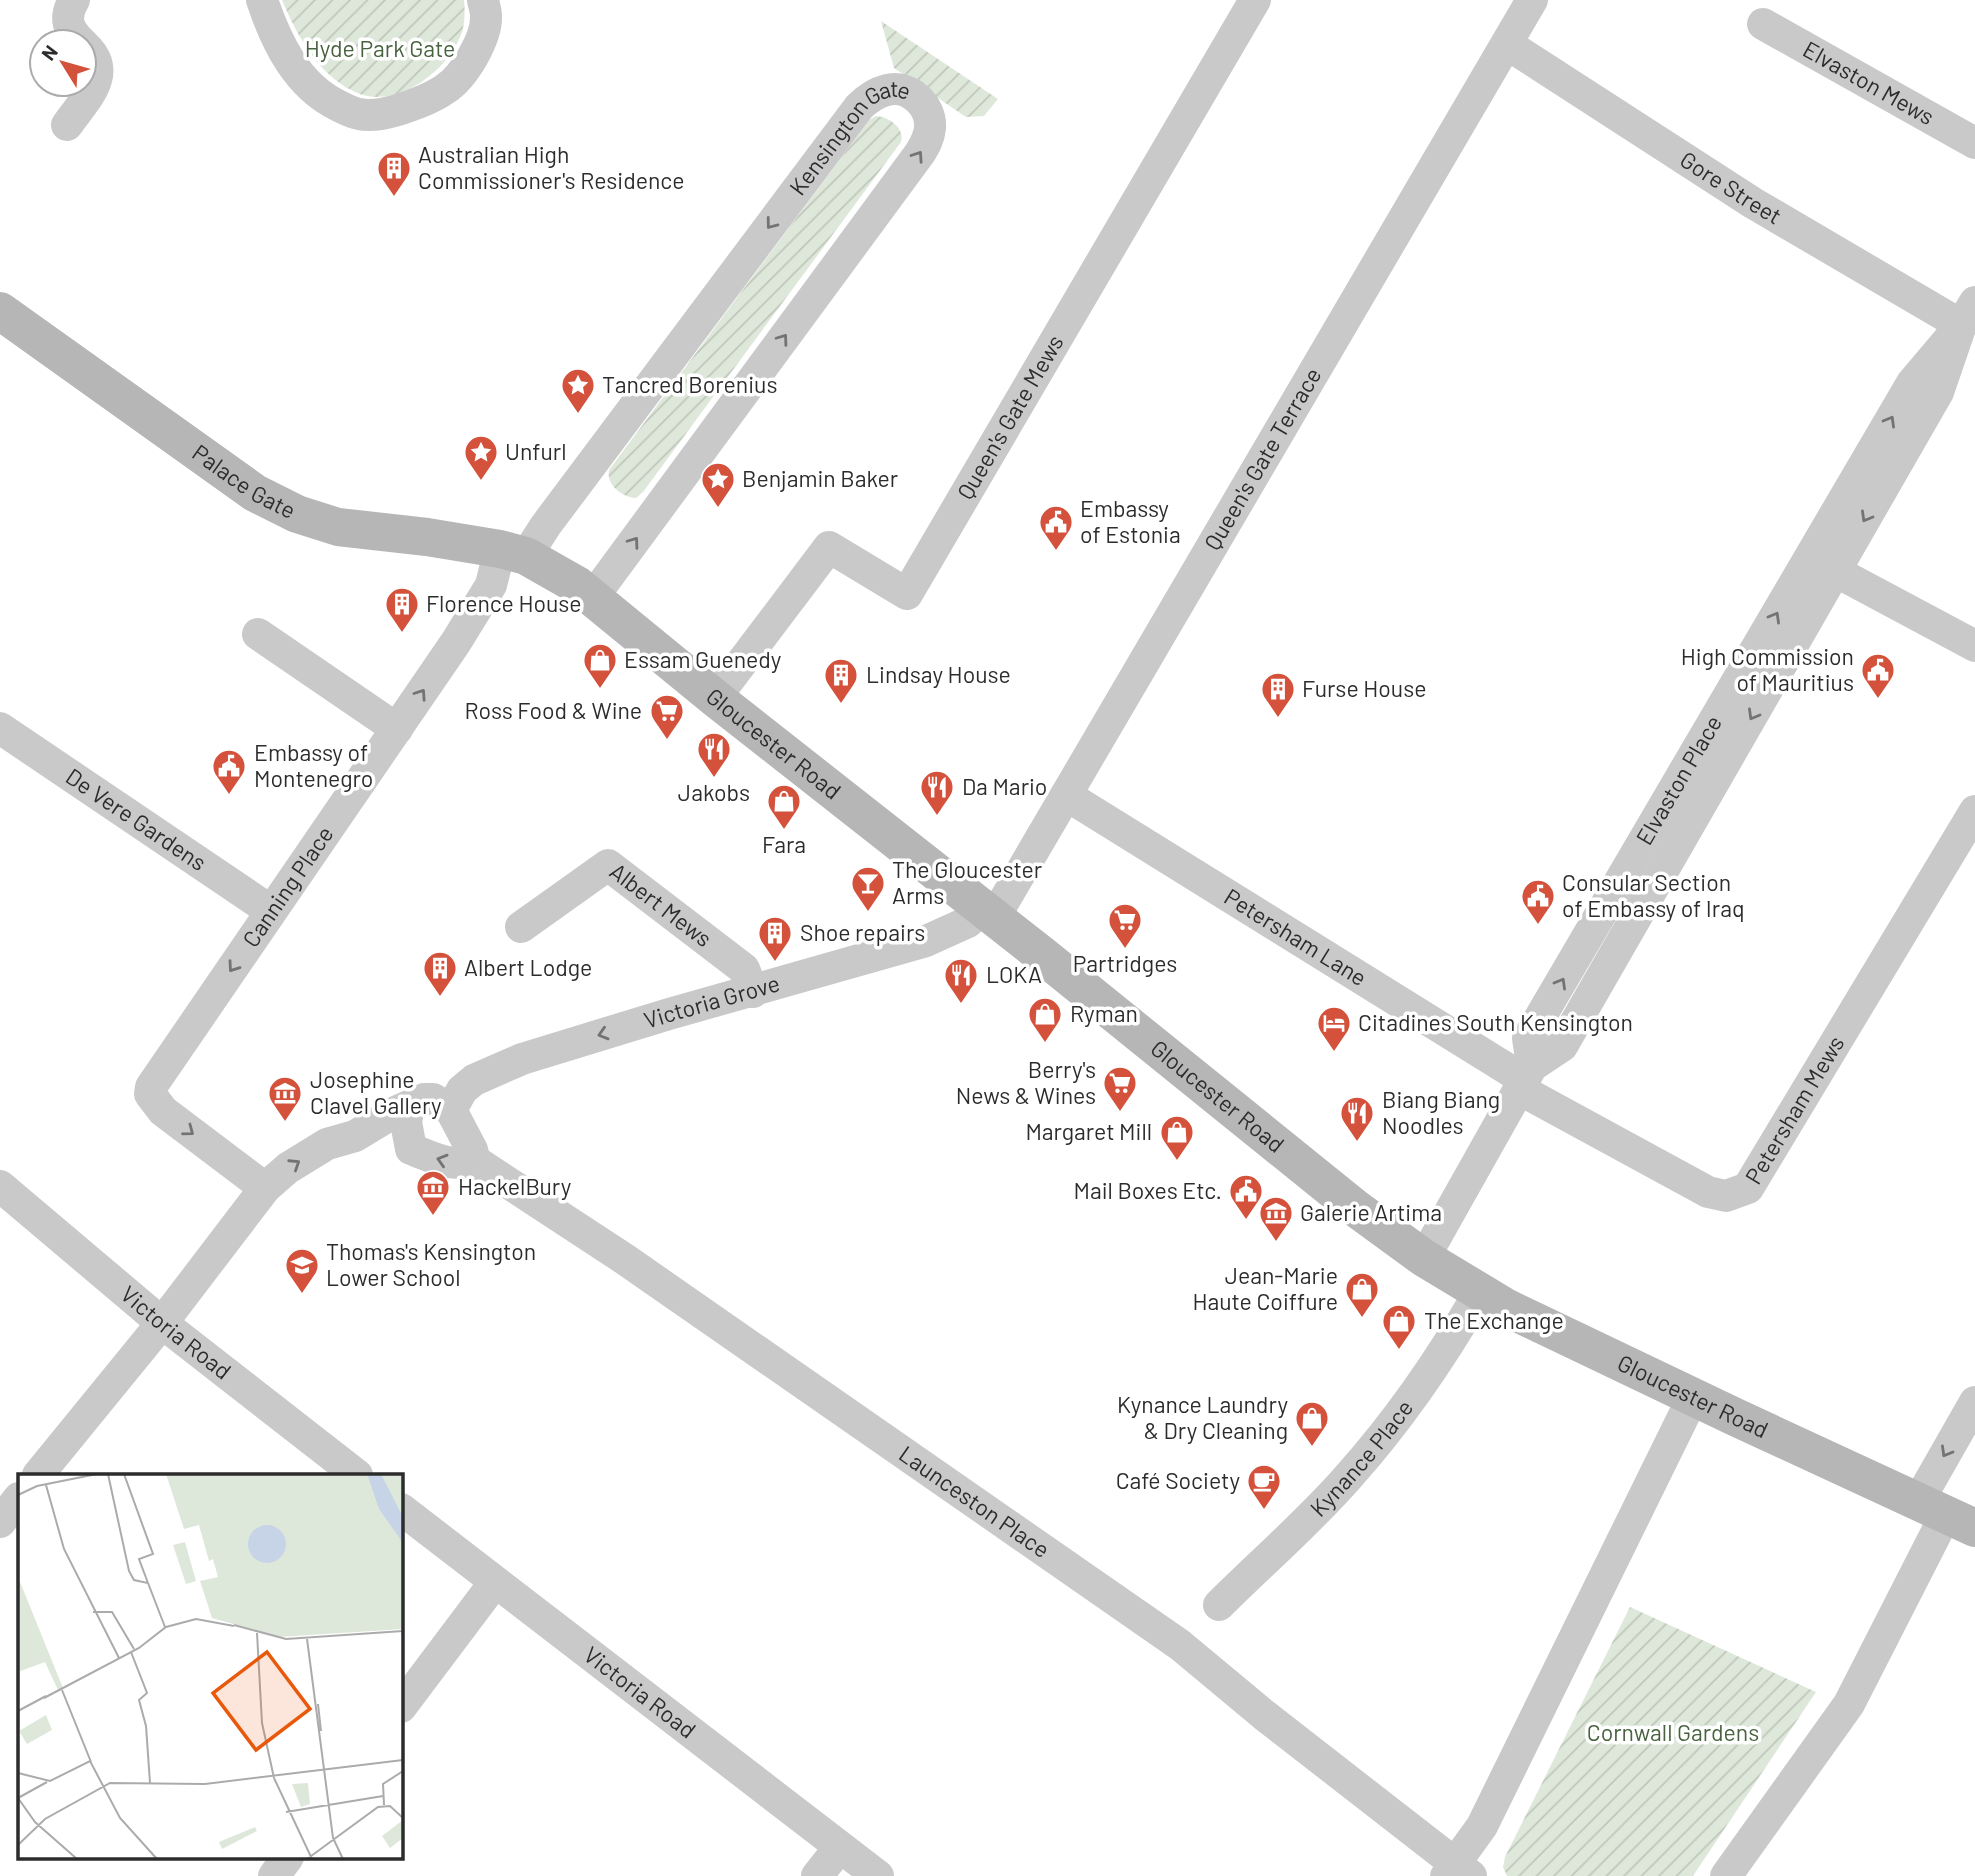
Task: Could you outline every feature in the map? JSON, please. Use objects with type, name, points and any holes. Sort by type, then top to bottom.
[{"type":"main road","name":"Palace Gate","points":[[0,311],[255,493],[297,514],[338,527],[427,537],[513,553]]},
{"type":"main road","name":"Gloucester Road","points":[[513,553],[593,597],[715,698],[1354,1207],[1424,1258],[1479,1293],[1693,1398],[1946,1515]]},
{"type":"street","points":[[69,28],[66,18],[74,0]]},
{"type":"street","points":[[262,0],[272,31],[285,54],[307,82],[334,103],[357,114],[384,114],[410,106],[446,89],[465,71],[478,47],[487,18],[483,0]]},
{"type":"street","name":"Queen's Gate Mews","points":[[715,698],[829,547],[907,594],[1255,0]]},
{"type":"street","name":"Queen's Gate Terrace","points":[[988,913],[1066,795],[1532,0]]},
{"type":"street","name":"Elvaston Mews","points":[[1763,24],[1975,143]]},
{"type":"street","name":"Gore Street","points":[[1507,44],[1754,204],[1968,314]]},
{"type":"street","name":"Kensington Gate","points":[[513,553],[547,525],[859,107],[872,96],[889,89],[913,95],[925,106],[930,125],[928,139],[920,153],[593,597]]},
{"type":"street","points":[[67,125],[86,98]]},
{"type":"street","name":"Elvaston Place","points":[[1525,1079],[1528,1038],[1823,564],[1912,383],[1968,314]]},
{"type":"street","name":"Canning Place","points":[[265,1188],[163,1111],[150,1094],[154,1081],[397,729],[513,553]]},
{"type":"street","points":[[1823,564],[1975,646]]},
{"type":"street","points":[[258,634],[397,729]]},
{"type":"street","name":"De Vere Gardens","points":[[0,728],[271,911]]},
{"type":"street","name":"Petersham Lane","points":[[1066,795],[1525,1079]]},
{"type":"street","name":"Petersham Mews","points":[[1525,1079],[1708,1192],[1726,1196],[1748,1188],[1975,811]]},
{"type":"street","name":"Albert Mews","points":[[521,927],[608,865],[744,969],[753,992]]},
{"type":"street","name":"Victoria Grove","points":[[451,1110],[462,1090],[474,1080],[522,1059],[926,941],[988,913]]},
{"type":"street","points":[[1424,1258],[1525,1079]]},
{"type":"street","points":[[39,1474],[162,1324],[265,1188],[288,1168],[327,1144],[355,1136],[393,1113],[424,1099],[433,1099],[451,1110],[475,1161],[458,1165],[445,1163],[411,1149],[406,1122],[409,1107]]},
{"type":"street","name":"Launceston Place","points":[[475,1161],[626,1260],[1180,1645],[1458,1872]]},
{"type":"street","name":"Victoria Road","points":[[0,1186],[162,1324],[357,1474]]},
{"type":"street","name":"Kynance Place","points":[[1219,1605],[1356,1468],[1402,1412],[1448,1347],[1479,1293]]},
{"type":"street","points":[[1458,1872],[1693,1398]]},
{"type":"street","points":[[1726,1876],[1849,1704],[1946,1515],[1975,1402]]},
{"type":"street","points":[[0,1522],[18,1499]]},
{"type":"street","name":"Victoria Road","points":[[402,1510],[878,1876]]},
{"type":"street","points":[[402,1706],[495,1582]]},
{"type":"street","points":[[817,1876],[840,1847]]},
{"type":"street","points":[[274,1876],[287,1858]]},
{"type":"green space","name":"Hyde Park Gate","points":[[282,0],[464,0],[464,20],[456,46],[435,72],[406,90],[375,97],[346,87],[322,67],[303,42]]},
{"type":"green space","points":[[881,21],[998,99],[984,116],[966,117],[894,68]]},
{"type":"green space","points":[[876,116],[895,124],[901,132],[901,142],[643,492],[636,498],[621,493],[610,481],[609,470],[869,120]]},
{"type":"green space","name":"Cornwall Gardens","points":[[1630,1607],[1816,1692],[1693,1876],[1507,1876],[1503,1867],[1505,1857]]},
{"type":"place","name":"Australian High Commissioner's Residence","points":[[394,198]]},
{"type":"place","name":"Tancred Borenius","points":[[578,415]]},
{"type":"place","name":"Unfurl","points":[[481,482]]},
{"type":"place","name":"Benjamin Baker","points":[[718,509]]},
{"type":"place","name":"Embassy of Estonia","points":[[1056,552]]},
{"type":"place","name":"Florence House","points":[[402,634]]},
{"type":"place","name":"Essam Guenedy","points":[[600,690]]},
{"type":"place","name":"High Commission of Mauritius","points":[[1878,700]]},
{"type":"place","name":"Lindsay House","points":[[841,705]]},
{"type":"place","name":"Furse House","points":[[1278,719]]},
{"type":"place","name":"Ross Food & Wine","points":[[667,741]]},
{"type":"place","name":"Jakobs","points":[[714,779]]},
{"type":"place","name":"Embassy of Montenegro","points":[[229,796]]},
{"type":"place","name":"Da Mario","points":[[937,817]]},
{"type":"place","name":"Fara","points":[[784,831]]},
{"type":"place","name":"The Gloucester Arms","points":[[868,913]]},
{"type":"place","name":"Consular Section of Embassy of Iraq","points":[[1538,926]]},
{"type":"place","name":"Partridges","points":[[1125,950]]},
{"type":"place","name":"Shoe repairs","points":[[775,963]]},
{"type":"place","name":"Albert Lodge","points":[[440,998]]},
{"type":"place","name":"LOKA","points":[[961,1005]]},
{"type":"place","name":"Ryman","points":[[1045,1044]]},
{"type":"place","name":"Citadines South Kensington","points":[[1334,1053]]},
{"type":"place","name":"Berry's News & Wines","points":[[1120,1113]]},
{"type":"place","name":"Josephine Clavel Gallery","points":[[285,1123]]},
{"type":"place","name":"Biang Biang Noodles","points":[[1357,1143]]},
{"type":"place","name":"Margaret Mill","points":[[1177,1162]]},
{"type":"place","name":"HackelBury","points":[[433,1217]]},
{"type":"place","name":"Mail Boxes Etc.","points":[[1246,1221]]},
{"type":"place","name":"Galerie Artima","points":[[1276,1243]]},
{"type":"place","name":"Thomas's Kensington Lower School","points":[[302,1295]]},
{"type":"place","name":"Jean-Marie Haute Coiffure","points":[[1362,1319]]},
{"type":"place","name":"The Exchange","points":[[1399,1351]]},
{"type":"place","name":"Kynance Laundry & Dry Cleaning","points":[[1312,1448]]},
{"type":"place","name":"Café Society","points":[[1264,1511]]}]
